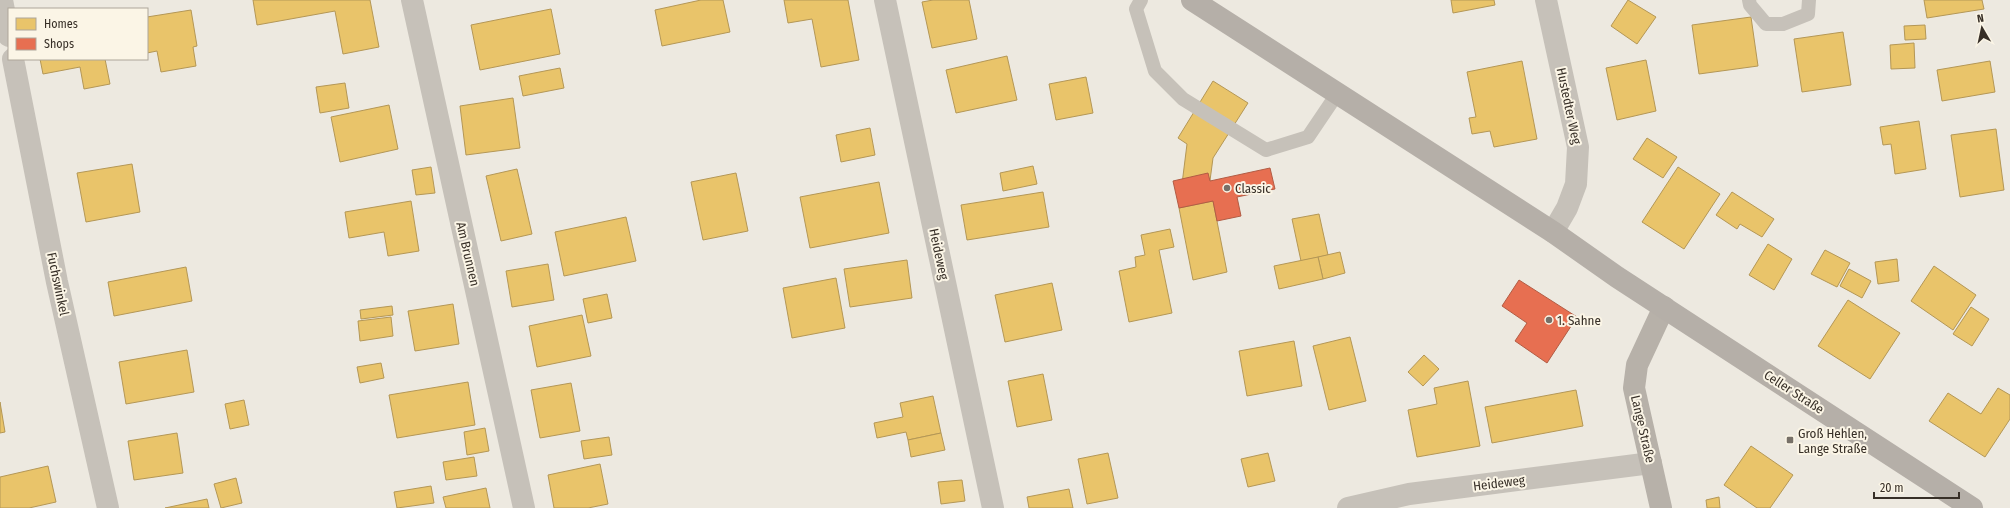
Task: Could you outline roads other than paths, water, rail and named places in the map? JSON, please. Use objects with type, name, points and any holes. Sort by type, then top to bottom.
[{"type":"main road","name":"Celler Straße","points":[[1192,0],[1553,232],[1617,277],[1972,508]]},
{"type":"main road","name":"Lange Straße","points":[[1661,508],[1634,388],[1637,365],[1664,307]]},
{"type":"street","points":[[2,0],[8,31]]},
{"type":"street","name":"Am Brunnen","points":[[412,0],[524,508]]},
{"type":"street","name":"Heideweg","points":[[885,0],[993,508]]},
{"type":"street","name":"Hustedter Weg","points":[[1546,0],[1578,147],[1576,184],[1567,208],[1553,232]]},
{"type":"street","name":"Fuchswinkel","points":[[13,60],[57,282],[108,508]]},
{"type":"street","name":"Heideweg","points":[[1348,508],[1410,494],[1651,463]]},
{"type":"lane","points":[[1141,0],[1136,9],[1155,71],[1183,99],[1266,150],[1308,137],[1337,94]]},
{"type":"lane","points":[[1749,0],[1750,5],[1766,24],[1783,24],[1808,14],[1809,0]]},
{"type":"place","name":"Classic","points":[[1227,188]]},
{"type":"place","name":"1. Sahne","points":[[1549,320]]},
{"type":"place","name":"Groß Hehlen, Lange Straße","points":[[1790,440]]}]
